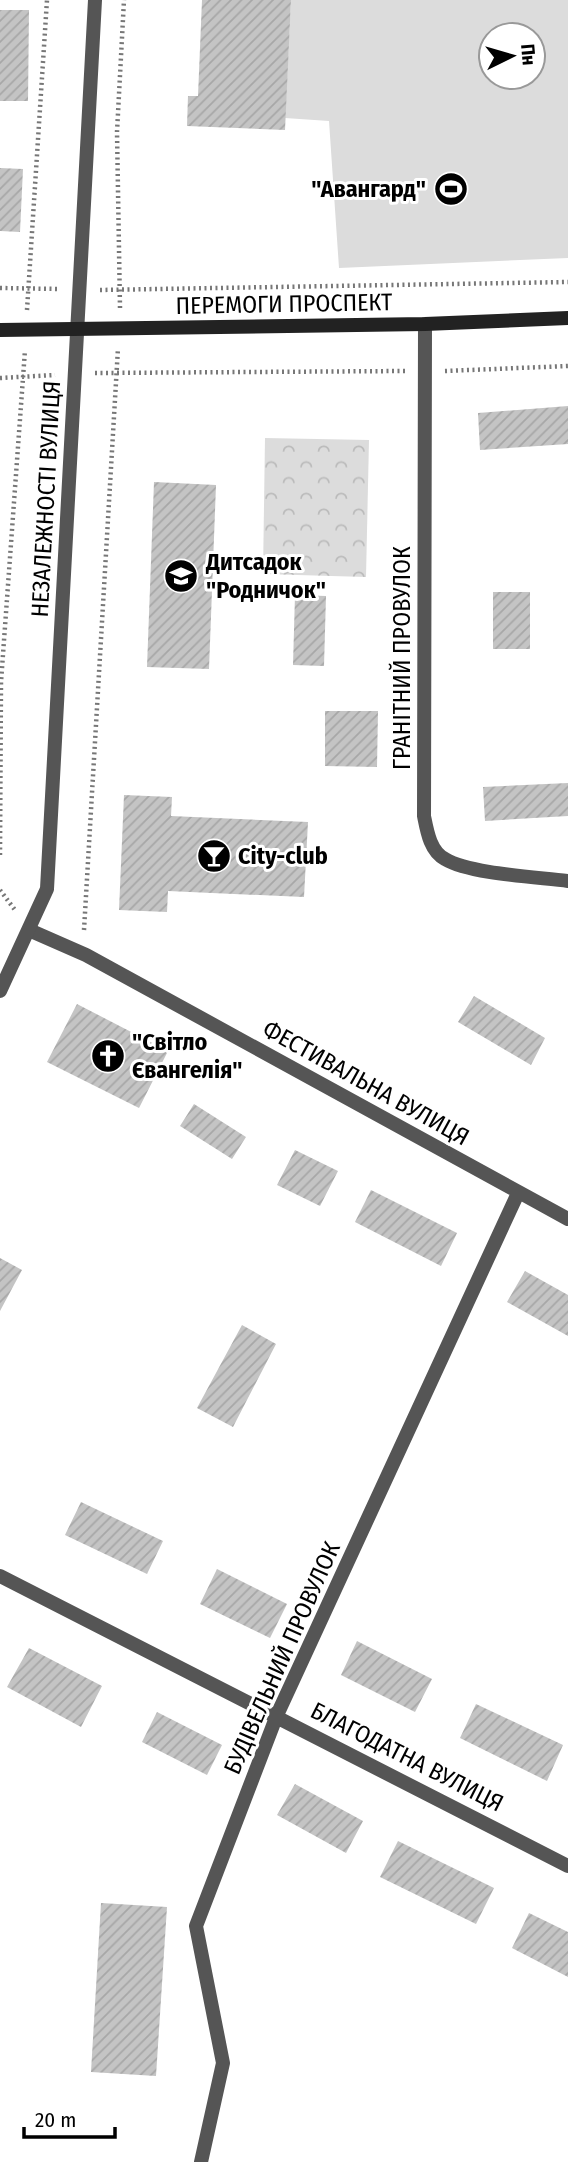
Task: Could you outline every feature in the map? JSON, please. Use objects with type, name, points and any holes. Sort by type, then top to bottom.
[{"type":"main road","name":"ПЕРЕМОГИ ПРОСПЕКТ","points":[[0,330],[425,324],[568,318]]},
{"type":"street","name":"НЕЗАЛЕЖНОСТІ ВУЛИЦЯ","points":[[0,991],[47,889],[95,0]]},
{"type":"street","name":"ГРАНІТНИЙ ПРОВУЛОК","points":[[425,324],[424,816],[429,840],[443,858],[465,867],[568,881]]},
{"type":"street","name":"ФЕСТИВАЛЬНА ВУЛИЦЯ","points":[[29,930],[86,955],[568,1219]]},
{"type":"street","name":"БУДІВЕЛЬНИЙ ПРОВУЛОК","points":[[201,2162],[223,2063],[197,1926],[277,1715],[518,1193]]},
{"type":"street","name":"БЛАГОДАТНА ВУЛИЦЯ","points":[[0,1576],[277,1715],[568,1866]]},
{"type":"path","points":[[0,855],[1,682],[27,330],[26,289],[47,0]]},
{"type":"path","points":[[86,955],[83,940],[121,290],[117,132],[124,0]]},
{"type":"path","points":[[0,288],[121,290],[568,282]]},
{"type":"path","points":[[0,377],[76,373],[426,372],[568,366]]},
{"type":"green space","name":"\"Авангард\"","points":[[291,0],[568,0],[568,258],[339,268],[329,121],[285,118]]},
{"type":"green space","points":[[265,438],[369,440],[366,577],[263,574]]},
{"type":"building","points":[[202,0],[291,0],[285,130],[187,126],[188,96],[198,96]]},
{"type":"building","points":[[0,10],[29,10],[28,101],[0,101]]},
{"type":"building","points":[[0,168],[23,169],[20,232],[0,231]]},
{"type":"building","points":[[568,406],[568,444],[480,450],[478,413]]},
{"type":"building","name":"Дитсадок \"Родничок\"","points":[[154,482],[216,485],[209,669],[147,667]]},
{"type":"building","points":[[493,592],[530,592],[530,649],[493,649]]},
{"type":"building","points":[[295,595],[326,596],[324,666],[293,665]]},
{"type":"building","points":[[325,711],[378,711],[377,767],[325,766]]},
{"type":"building","points":[[568,783],[568,816],[485,821],[483,787]]},
{"type":"building","name":"City-club","points":[[124,795],[172,797],[171,816],[308,822],[304,897],[168,891],[167,912],[119,910]]},
{"type":"building","points":[[474,996],[545,1038],[531,1065],[458,1022]]},
{"type":"building","name":"\"Світло Євангелія\"","points":[[77,1004],[168,1051],[139,1108],[47,1062]]},
{"type":"building","points":[[194,1104],[246,1137],[232,1159],[180,1126]]},
{"type":"building","points":[[295,1150],[338,1171],[320,1206],[277,1185]]},
{"type":"building","points":[[371,1190],[457,1233],[441,1266],[355,1222]]},
{"type":"building","points":[[0,1258],[22,1270],[0,1311]]},
{"type":"building","points":[[525,1271],[568,1295],[568,1336],[507,1302]]},
{"type":"building","points":[[242,1325],[276,1344],[233,1427],[197,1408]]},
{"type":"building","points":[[81,1502],[163,1541],[147,1574],[65,1535]]},
{"type":"building","points":[[217,1569],[287,1604],[270,1638],[200,1604]]},
{"type":"building","points":[[357,1641],[432,1679],[415,1712],[341,1675]]},
{"type":"building","points":[[29,1648],[102,1686],[81,1727],[7,1687]]},
{"type":"building","points":[[476,1704],[563,1745],[547,1781],[460,1738]]},
{"type":"building","points":[[157,1712],[222,1745],[207,1775],[142,1742]]},
{"type":"building","points":[[295,1784],[363,1821],[346,1853],[277,1815]]},
{"type":"building","points":[[398,1841],[494,1888],[476,1924],[380,1877]]},
{"type":"building","points":[[101,1903],[167,1907],[156,2076],[91,2072]]},
{"type":"building","points":[[529,1913],[568,1932],[568,1977],[512,1948]]},
{"type":"place","name":"\"Авангард\"","points":[[451,189]]},
{"type":"place","name":"Дитсадок \"Родничок\"","points":[[181,576]]},
{"type":"place","name":"City-club","points":[[214,856]]},
{"type":"place","name":"\"Світло Євангелія\"","points":[[108,1056]]}]
